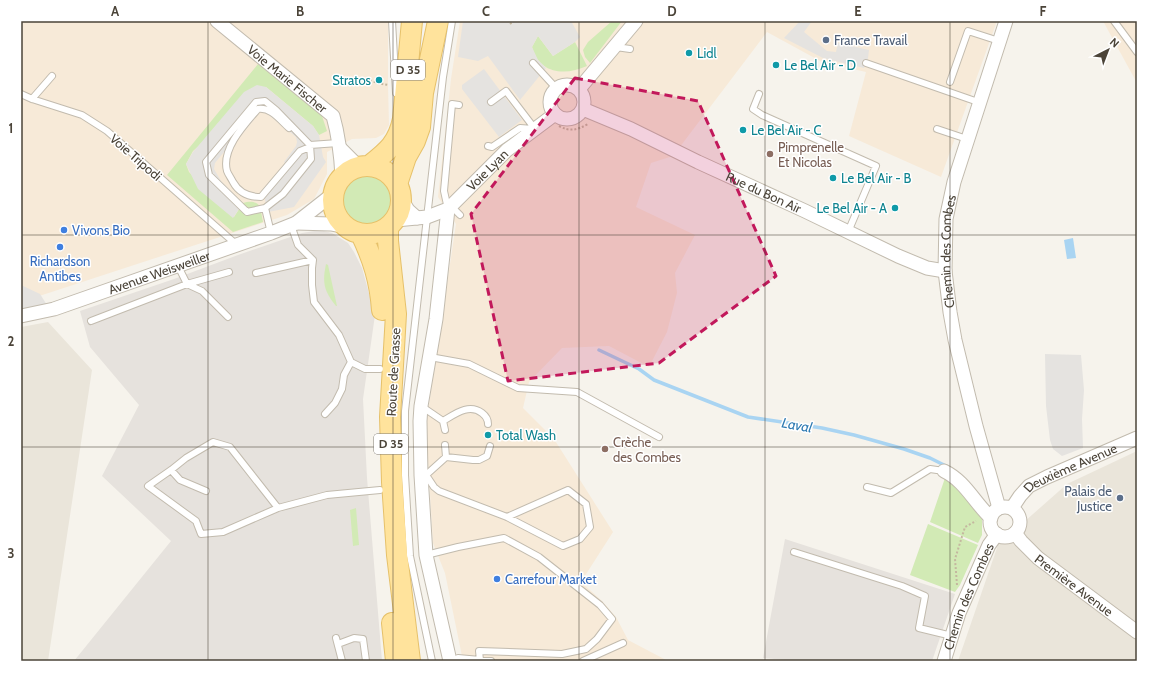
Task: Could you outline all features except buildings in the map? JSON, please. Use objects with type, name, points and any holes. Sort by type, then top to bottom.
[{"type":"main road","name":"D 35","points":[[364,166],[392,146],[401,132],[412,21]]},
{"type":"main road","name":"D 35","points":[[400,192],[406,157],[415,141],[420,127],[428,21]]},
{"type":"main road","name":"D 35","points":[[423,93],[438,21]]},
{"type":"main road","points":[[364,166],[380,168],[390,174],[400,192],[400,210],[392,223],[379,232],[369,234],[353,230],[340,220],[335,212],[333,204],[338,186],[349,171],[364,166]]},
{"type":"main road","name":"Route de Grasse","points":[[392,223],[389,249],[396,314],[390,418],[392,482],[397,555],[410,661]]},
{"type":"main road","name":"Route de Grasse","points":[[353,230],[372,260],[381,288],[383,321],[379,421],[380,490],[396,661]]},
{"type":"street","name":"Voie Marie Fischer","points":[[217,21],[333,116],[338,132],[339,145],[338,186]]},
{"type":"street","points":[[579,89],[636,21]]},
{"type":"street","name":"Chemin des Combes","points":[[999,508],[976,426],[955,340],[945,271],[946,219],[954,182],[978,102],[1006,21]]},
{"type":"street","points":[[563,84],[572,85],[579,89],[584,98],[583,108],[578,115],[571,119],[562,118],[555,114],[550,106],[550,96],[556,88],[563,84]]},
{"type":"street","name":"Rue du Bon Air","points":[[583,108],[919,264],[945,271]]},
{"type":"street","name":"Voie Lyan","points":[[392,223],[422,218],[453,210],[507,150],[555,114]]},
{"type":"street","points":[[339,145],[364,166]]},
{"type":"street","name":"Avenue Weisweiller","points":[[21,316],[54,309],[294,224],[338,186]]},
{"type":"street","points":[[400,192],[408,210],[422,218]]},
{"type":"street","points":[[451,661],[426,555],[421,406],[430,357],[439,330],[441,286],[453,210]]},
{"type":"street","name":"Avenue Weisweiller","points":[[294,224],[331,224],[353,230]]},
{"type":"street","name":"Deuxième Avenue","points":[[1012,508],[1029,486],[1137,438]]},
{"type":"street","points":[[944,471],[953,475],[960,481],[990,520],[994,531],[997,534],[1006,537],[1015,533],[1020,525],[1019,515],[1012,508],[1008,507],[995,510],[990,520]]},
{"type":"street","name":"Première Avenue","points":[[1015,533],[1038,558],[1137,632]]},
{"type":"street","name":"Chemin des Combes","points":[[944,661],[959,613],[989,545],[997,534]]},
{"type":"lane","points":[[392,21],[396,94],[403,119]]},
{"type":"lane","points":[[432,661],[410,556],[405,475],[405,411],[422,218],[452,21]]},
{"type":"lane","points":[[1114,21],[1137,52]]},
{"type":"lane","points":[[950,82],[968,31],[999,41]]},
{"type":"lane","points":[[614,47],[630,49]]},
{"type":"lane","points":[[534,63],[556,88]]},
{"type":"lane","points":[[866,63],[978,102]]},
{"type":"lane","points":[[32,99],[52,76]]},
{"type":"lane","points":[[491,102],[506,92],[535,129]]},
{"type":"lane","name":"Voie Tripodi","points":[[21,94],[82,115],[107,131],[237,245]]},
{"type":"lane","points":[[759,94],[753,109],[762,115],[876,166],[848,232]]},
{"type":"lane","points":[[265,101],[276,110],[310,146],[311,159],[283,194],[265,208],[246,212],[209,175],[206,162],[256,102],[265,101]]},
{"type":"lane","points":[[453,210],[444,191],[452,104],[459,105]]},
{"type":"lane","points":[[300,135],[268,110],[262,108],[258,109],[229,148],[226,156],[227,170],[235,185],[242,193],[252,197],[261,197],[300,151],[310,146],[339,145]]},
{"type":"lane","points":[[488,146],[492,148],[520,128],[535,129]]},
{"type":"lane","points":[[937,129],[967,139]]},
{"type":"lane","points":[[265,208],[271,233]]},
{"type":"lane","points":[[294,224],[298,245],[313,260],[312,285],[314,302],[339,335],[351,362],[365,369],[380,369]]},
{"type":"lane","points":[[256,273],[313,260]]},
{"type":"lane","points":[[178,266],[188,284],[202,291],[228,316]]},
{"type":"lane","points":[[91,321],[188,284],[229,272]]},
{"type":"lane","points":[[430,357],[469,364],[518,388],[577,392],[659,437]]},
{"type":"lane","points":[[324,414],[335,403],[342,389],[344,374],[351,362]]},
{"type":"lane","points":[[421,406],[444,421]]},
{"type":"lane","points":[[444,421],[469,409],[477,410],[482,413],[488,424]]},
{"type":"lane","points":[[444,421],[444,430]]},
{"type":"lane","points":[[278,508],[230,447],[213,442],[186,458],[148,486],[196,521],[201,534],[223,532],[278,508],[327,495],[380,490]]},
{"type":"lane","points":[[445,445],[446,457]]},
{"type":"lane","points":[[490,446],[487,456],[479,460],[446,457],[423,475],[439,491],[507,517],[563,546],[580,540],[590,527],[586,504],[568,490],[507,517]]},
{"type":"lane","points":[[867,487],[891,493],[930,469],[944,471]]},
{"type":"lane","points":[[171,470],[180,480],[206,491]]},
{"type":"lane","points":[[426,555],[504,538],[539,557],[600,605],[612,619],[597,639],[586,649],[562,654],[479,651],[480,660]]},
{"type":"lane","points":[[794,552],[902,586],[925,596],[919,628],[952,636]]},
{"type":"lane","points":[[342,661],[337,641],[354,638],[363,639],[366,661]]},
{"type":"lane","points":[[584,661],[623,643]]},
{"type":"lane","points":[[451,661],[458,658],[491,661]]},
{"type":"path","points":[[510,24],[514,21]]},
{"type":"path","points":[[370,80],[377,83],[391,85]]},
{"type":"path","points":[[965,599],[958,589],[955,559],[962,536],[965,527],[982,519],[990,520]]},
{"type":"highlighted area","points":[[575,78],[698,101],[776,276],[659,363],[508,381],[471,214]]},
{"type":"shaded area","points":[[21,21],[386,21],[388,22],[389,125],[384,134],[376,138],[352,139],[327,152],[327,174],[314,199],[287,215],[21,302]]},
{"type":"shaded area","points":[[460,21],[997,21],[941,177],[849,136],[866,72],[822,62],[767,32],[673,156],[651,163],[636,207],[695,235],[675,273],[677,293],[667,332],[649,367],[609,346],[562,348],[529,382],[523,408],[554,439],[613,532],[581,582],[602,601],[616,617],[628,640],[668,661],[463,661],[445,573],[433,543],[427,418],[456,224],[438,197],[451,79]]},
{"type":"shaded area","points":[[463,21],[571,21],[580,37],[575,42],[553,56],[538,36],[532,47],[538,60],[546,68],[520,100],[488,56],[478,61],[458,57]]},
{"type":"shaded area","points":[[800,21],[812,21],[804,32],[827,51],[836,52],[838,43],[869,50],[864,68],[823,58],[784,38]]},
{"type":"shaded area","points":[[1103,21],[1137,21],[1137,83]]},
{"type":"shaded area","points":[[484,69],[522,120],[499,137],[462,89],[462,85]]},
{"type":"shaded area","points":[[257,85],[266,87],[313,126],[319,135],[323,157],[326,162],[294,207],[268,212],[264,196],[289,166],[284,162],[296,146],[297,142],[296,137],[265,112],[260,112],[232,147],[224,152],[215,163],[214,169],[221,181],[243,203],[233,218],[198,189],[186,164],[193,152],[244,92]]},
{"type":"shaded area","points":[[320,230],[332,233],[348,243],[354,252],[362,268],[375,315],[363,399],[367,478],[382,661],[74,661],[171,541],[102,476],[139,405],[90,347],[80,311],[302,233]]},
{"type":"shaded area","points":[[21,285],[40,294],[47,305],[21,311]]},
{"type":"shaded area","points":[[48,322],[92,370],[48,661],[21,661],[21,327]]},
{"type":"shaded area","points":[[1045,354],[1081,355],[1084,390],[1082,419],[1083,448],[1062,456],[1053,449],[1050,440],[1046,406]]},
{"type":"shaded area","points":[[1137,451],[1137,661],[958,661],[998,545],[1067,484]]},
{"type":"shaded area","points":[[785,539],[955,594],[932,661],[798,661],[763,658]]},
{"type":"green space","points":[[612,21],[622,21],[590,63],[585,57],[583,50],[588,42]]},
{"type":"green space","points":[[538,36],[553,56],[575,42],[587,66],[562,72],[547,68],[540,63],[535,56],[532,47]]},
{"type":"green space","points":[[258,64],[322,116],[327,131],[319,135],[313,126],[266,87],[193,151],[186,164],[189,172],[234,217],[243,203],[252,202],[260,206],[263,222],[233,232],[167,175]]},
{"type":"green space","points":[[362,174],[372,174],[381,178],[389,186],[393,195],[393,205],[389,214],[381,222],[372,226],[362,226],[353,222],[345,214],[341,205],[341,195],[345,186],[353,178]]},
{"type":"green space","points":[[326,264],[328,265],[337,306],[329,296],[325,286],[324,276]]},
{"type":"green space","points":[[946,475],[966,495],[982,519],[982,535],[978,543],[930,522]]},
{"type":"green space","points":[[356,508],[359,545],[353,546],[350,510]]},
{"type":"green space","points":[[928,524],[978,545],[960,585],[955,592],[910,575]]},
{"type":"water","points":[[1073,238],[1076,258],[1067,259],[1064,240]]},
{"type":"waterway","name":"Laval","points":[[599,350],[639,369],[654,380],[748,417],[822,428],[854,435],[904,449],[930,458],[946,466]]},
{"type":"place","name":"France Travail","points":[[826,40]]},
{"type":"place","name":"Lidl","points":[[689,53]]},
{"type":"place","name":"Le Bel Air - D","points":[[776,65]]},
{"type":"place","name":"Stratos","points":[[379,80]]},
{"type":"place","name":"Le Bel Air - C","points":[[743,130]]},
{"type":"place","name":"Pimprenelle Et Nicolas","points":[[770,154]]},
{"type":"place","name":"Le Bel Air - B","points":[[833,178]]},
{"type":"place","name":"Le Bel Air - A","points":[[895,208]]},
{"type":"place","name":"Vivons Bio","points":[[64,230]]},
{"type":"place","name":"Richardson Antibes","points":[[60,247]]},
{"type":"place","name":"Total Wash","points":[[488,435]]},
{"type":"place","name":"Crèche des Combes","points":[[605,449]]},
{"type":"place","name":"Palais de Justice","points":[[1120,498]]},
{"type":"place","name":"Carrefour Market","points":[[497,579]]}]
